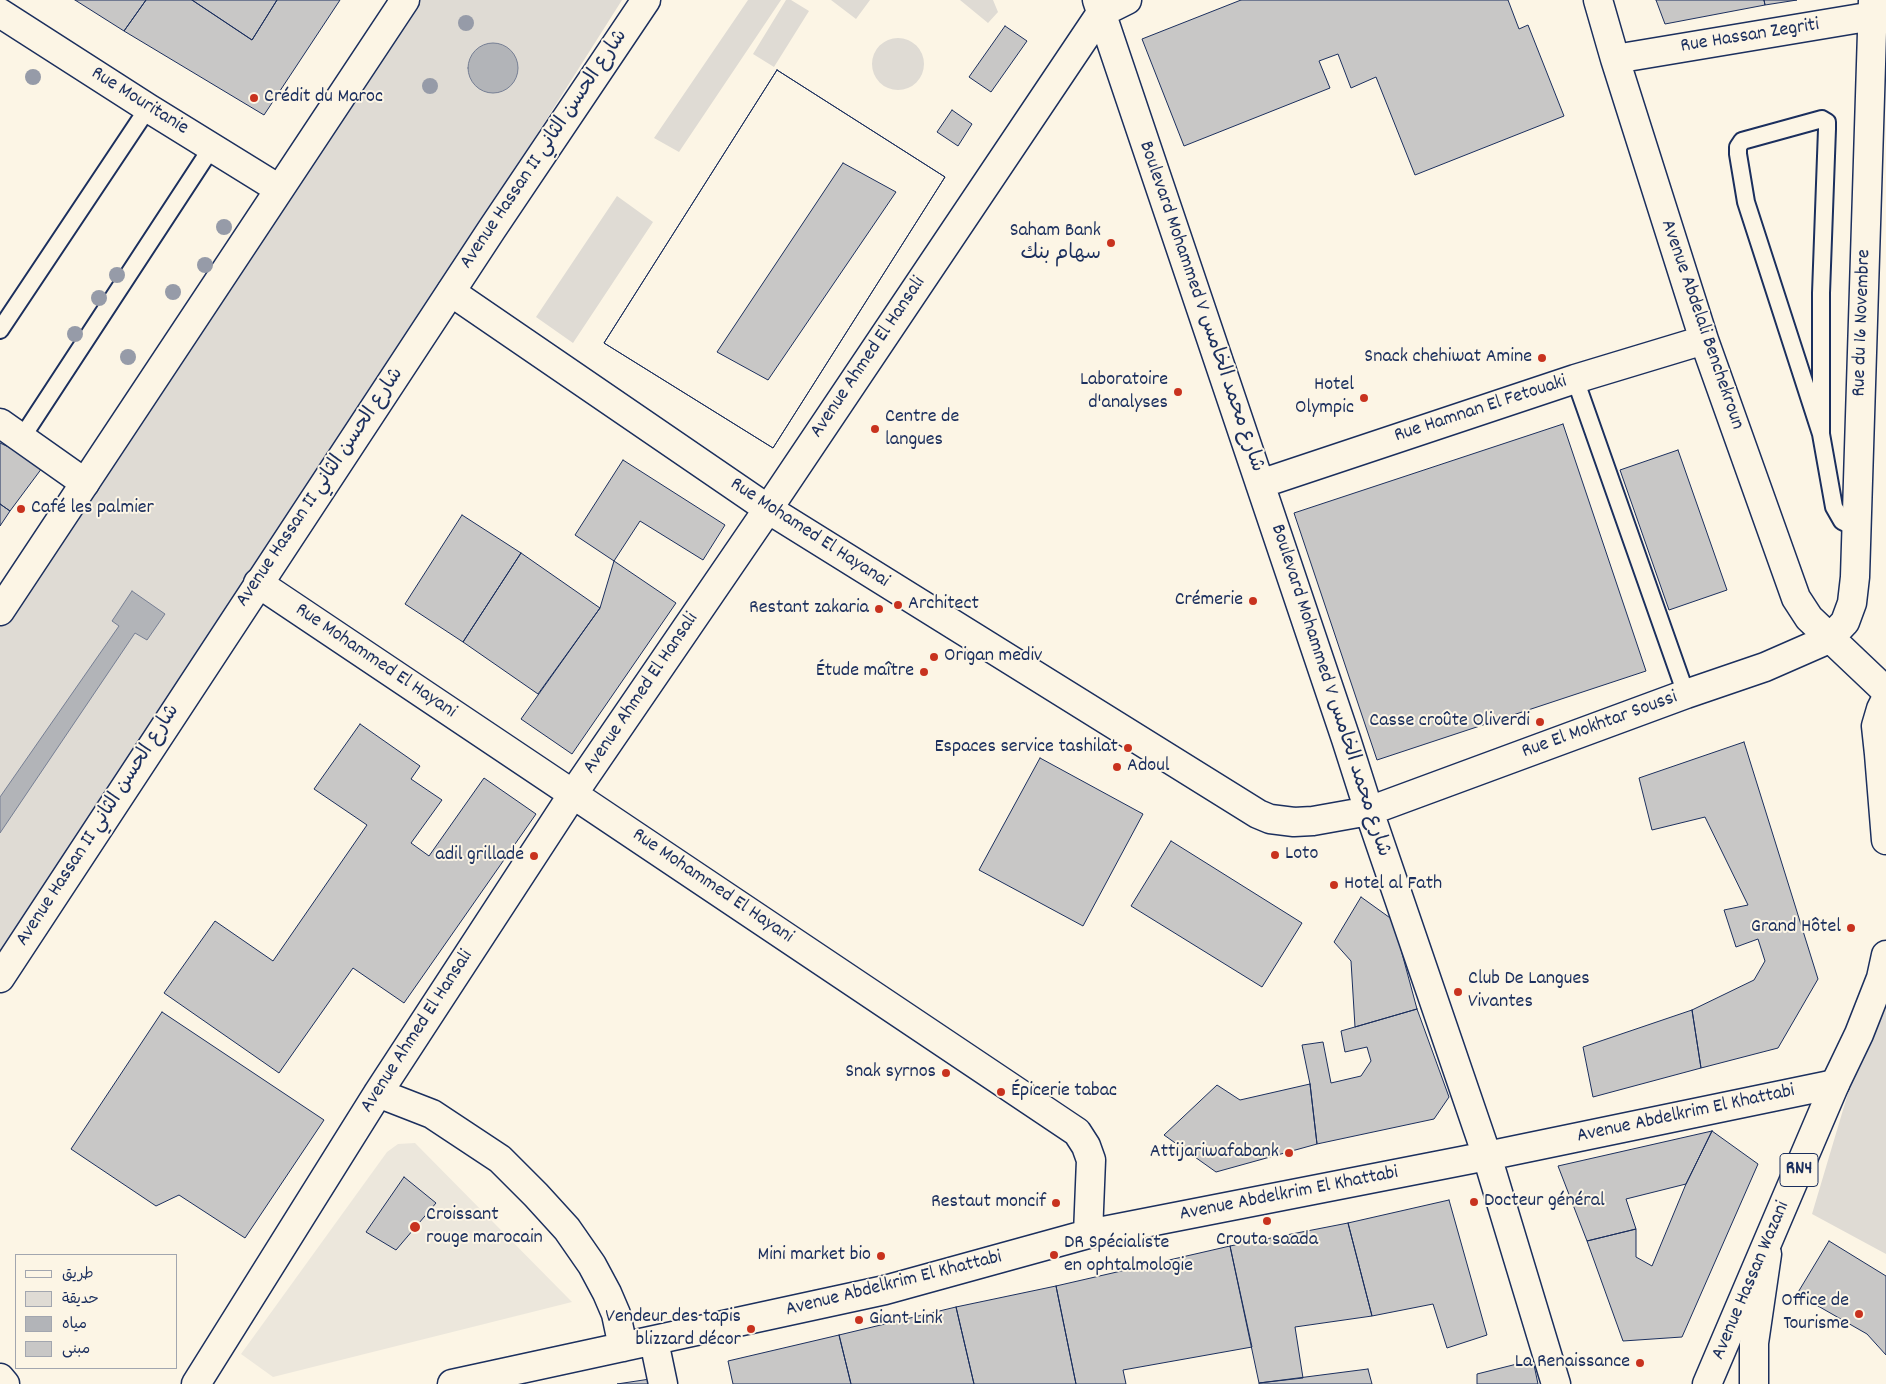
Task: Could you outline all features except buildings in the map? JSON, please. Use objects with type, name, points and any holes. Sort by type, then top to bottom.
[{"type":"street","points":[[0,611],[405,0]]},
{"type":"street","name":"Avenue Hassan II شارع الحسن الثاني","points":[[0,978],[258,583],[646,0]]},
{"type":"street","points":[[1099,6],[1128,0]]},
{"type":"street","name":"Avenue Abdelali Benchekroun","points":[[1598,0],[1704,340],[1796,598],[1809,618],[1829,639],[1886,691]]},
{"type":"street","name":"Boulevard Mohammed V شارع محمد الخامس","points":[[1099,6],[1369,811],[1487,1156],[1556,1384]]},
{"type":"street","name":"Avenue Ahmed El Hansali","points":[[196,1384],[378,1093],[573,794],[768,509],[1099,6]]},
{"type":"street","name":"Rue Hassan Zegriti","points":[[1615,59],[1877,11]]},
{"type":"street","name":"Rue du 16 Novembre","points":[[1829,639],[1845,622],[1852,603],[1877,11]]},
{"type":"street","name":"Rue Mouritanie","points":[[0,13],[279,189]]},
{"type":"street","name":"Rue Mohamed El Hayanai","points":[[451,292],[768,509],[1258,814],[1270,819],[1313,822],[1369,811]]},
{"type":"street","name":"Rue Hamnan El Fetouaki","points":[[1260,484],[1575,379],[1704,340]]},
{"type":"street","points":[[11,431],[85,483]]},
{"type":"street","name":"Rue Mohammed El Hayani","points":[[258,583],[1078,1132],[1091,1160],[1088,1234]]},
{"type":"street","name":"Rue El Mokhtar Soussi","points":[[1369,811],[1686,694],[1765,668],[1829,639]]},
{"type":"street","points":[[1886,699],[1876,726],[1883,762],[1886,840]]},
{"type":"street","name":"Avenue Hassan Wazani","points":[[1706,1384],[1863,1024],[1881,978],[1886,955]]},
{"type":"street","name":"Avenue Abdelkrim El Khattabi","points":[[452,1384],[885,1290],[1088,1234],[1487,1156],[1836,1084]]},
{"type":"street","points":[[378,1093],[432,1114],[500,1159],[536,1195],[567,1229],[607,1292],[616,1314],[623,1347]]},
{"type":"street","points":[[1754,1384],[1754,1343],[1768,1243]]},
{"type":"street","points":[[654,1341],[663,1384]]},
{"type":"street","points":[[0,1378],[5,1384]]},
{"type":"lane","points":[[0,330],[148,108]]},
{"type":"lane","points":[[1821,434],[1821,293],[1827,129],[1826,122],[1822,119],[1742,141],[1738,147],[1746,202],[1821,434],[1834,507],[1842,521],[1856,528]]},
{"type":"lane","points":[[11,431],[212,147]]},
{"type":"lane","points":[[1575,379],[1686,694]]},
{"type":"shaded area","name":"Croissant rouge marocain","points":[[415,1143],[572,1302],[273,1377],[241,1354],[387,1152],[398,1144]]},
{"type":"green space","points":[[406,0],[622,0],[108,812],[0,975],[0,611]]},
{"type":"green space","points":[[748,0],[781,0],[679,152],[654,138]]},
{"type":"green space","points":[[786,0],[791,0],[809,11],[774,67],[753,54]]},
{"type":"green space","points":[[831,0],[870,0],[856,19]]},
{"type":"green space","points":[[960,0],[993,0],[998,12],[988,23]]},
{"type":"green space","points":[[898,38],[908,40],[916,46],[922,54],[924,64],[922,74],[916,82],[908,88],[898,90],[888,88],[880,82],[874,74],[872,64],[874,54],[880,46],[888,40]]},
{"type":"green space","points":[[617,196],[653,222],[573,343],[536,317]]},
{"type":"green space","points":[[1886,973],[1886,1254],[1812,1214],[1882,979]]},
{"type":"water","points":[[493,43],[511,50],[518,68],[511,86],[493,93],[475,86],[468,68],[475,50]]},
{"type":"water","points":[[132,591],[165,614],[147,640],[135,633],[0,833],[0,797],[119,626],[112,621]]},
{"type":"place","name":"Crédit du Maroc","points":[[254,98]]},
{"type":"place","name":"Saham Bank سهام بنك","points":[[1111,243]]},
{"type":"place","name":"Snack chehiwat Amine","points":[[1542,358]]},
{"type":"place","name":"Laboratoire d'analyses","points":[[1178,392]]},
{"type":"place","name":"Hotel Olympic","points":[[1364,398]]},
{"type":"place","name":"Centre de langues","points":[[875,429]]},
{"type":"place","name":"Café les palmier","points":[[21,509]]},
{"type":"place","name":"Crémerie","points":[[1253,601]]},
{"type":"place","name":"Architect","points":[[898,605]]},
{"type":"place","name":"Restant zakaria","points":[[879,609]]},
{"type":"place","name":"Origan mediv","points":[[934,657]]},
{"type":"place","name":"Étude maître","points":[[924,672]]},
{"type":"place","name":"Casse croûte Oliverdi","points":[[1540,722]]},
{"type":"place","name":"Espaces service tashilat","points":[[1128,748]]},
{"type":"place","name":"Adoul","points":[[1117,767]]},
{"type":"place","name":"Loto","points":[[1275,855]]},
{"type":"place","name":"adil grillade","points":[[534,856]]},
{"type":"place","name":"Hotel al Fath","points":[[1334,885]]},
{"type":"place","name":"Grand Hôtel","points":[[1851,928]]},
{"type":"place","name":"Club De Langues Vivantes","points":[[1458,992]]},
{"type":"place","name":"Snak syrnos","points":[[946,1073]]},
{"type":"place","name":"Épicerie tabac","points":[[1001,1092]]},
{"type":"place","name":"Attijariwafabank","points":[[1289,1153]]},
{"type":"place","name":"Docteur général","points":[[1474,1202]]},
{"type":"place","name":"Restaut moncif","points":[[1056,1203]]},
{"type":"place","name":"Crouta saada","points":[[1267,1221]]},
{"type":"place","name":"Croissant rouge marocain","points":[[415,1227]]},
{"type":"place","name":"DR Spécialiste en ophtalmologie","points":[[1054,1255]]},
{"type":"place","name":"Mini market bio","points":[[881,1256]]},
{"type":"place","name":"Office de Tourisme","points":[[1859,1314]]},
{"type":"place","name":"Giant Link","points":[[859,1320]]},
{"type":"place","name":"Vendeur des tapis blizzard décor","points":[[751,1329]]},
{"type":"place","name":"La Renaissance","points":[[1640,1363]]}]
